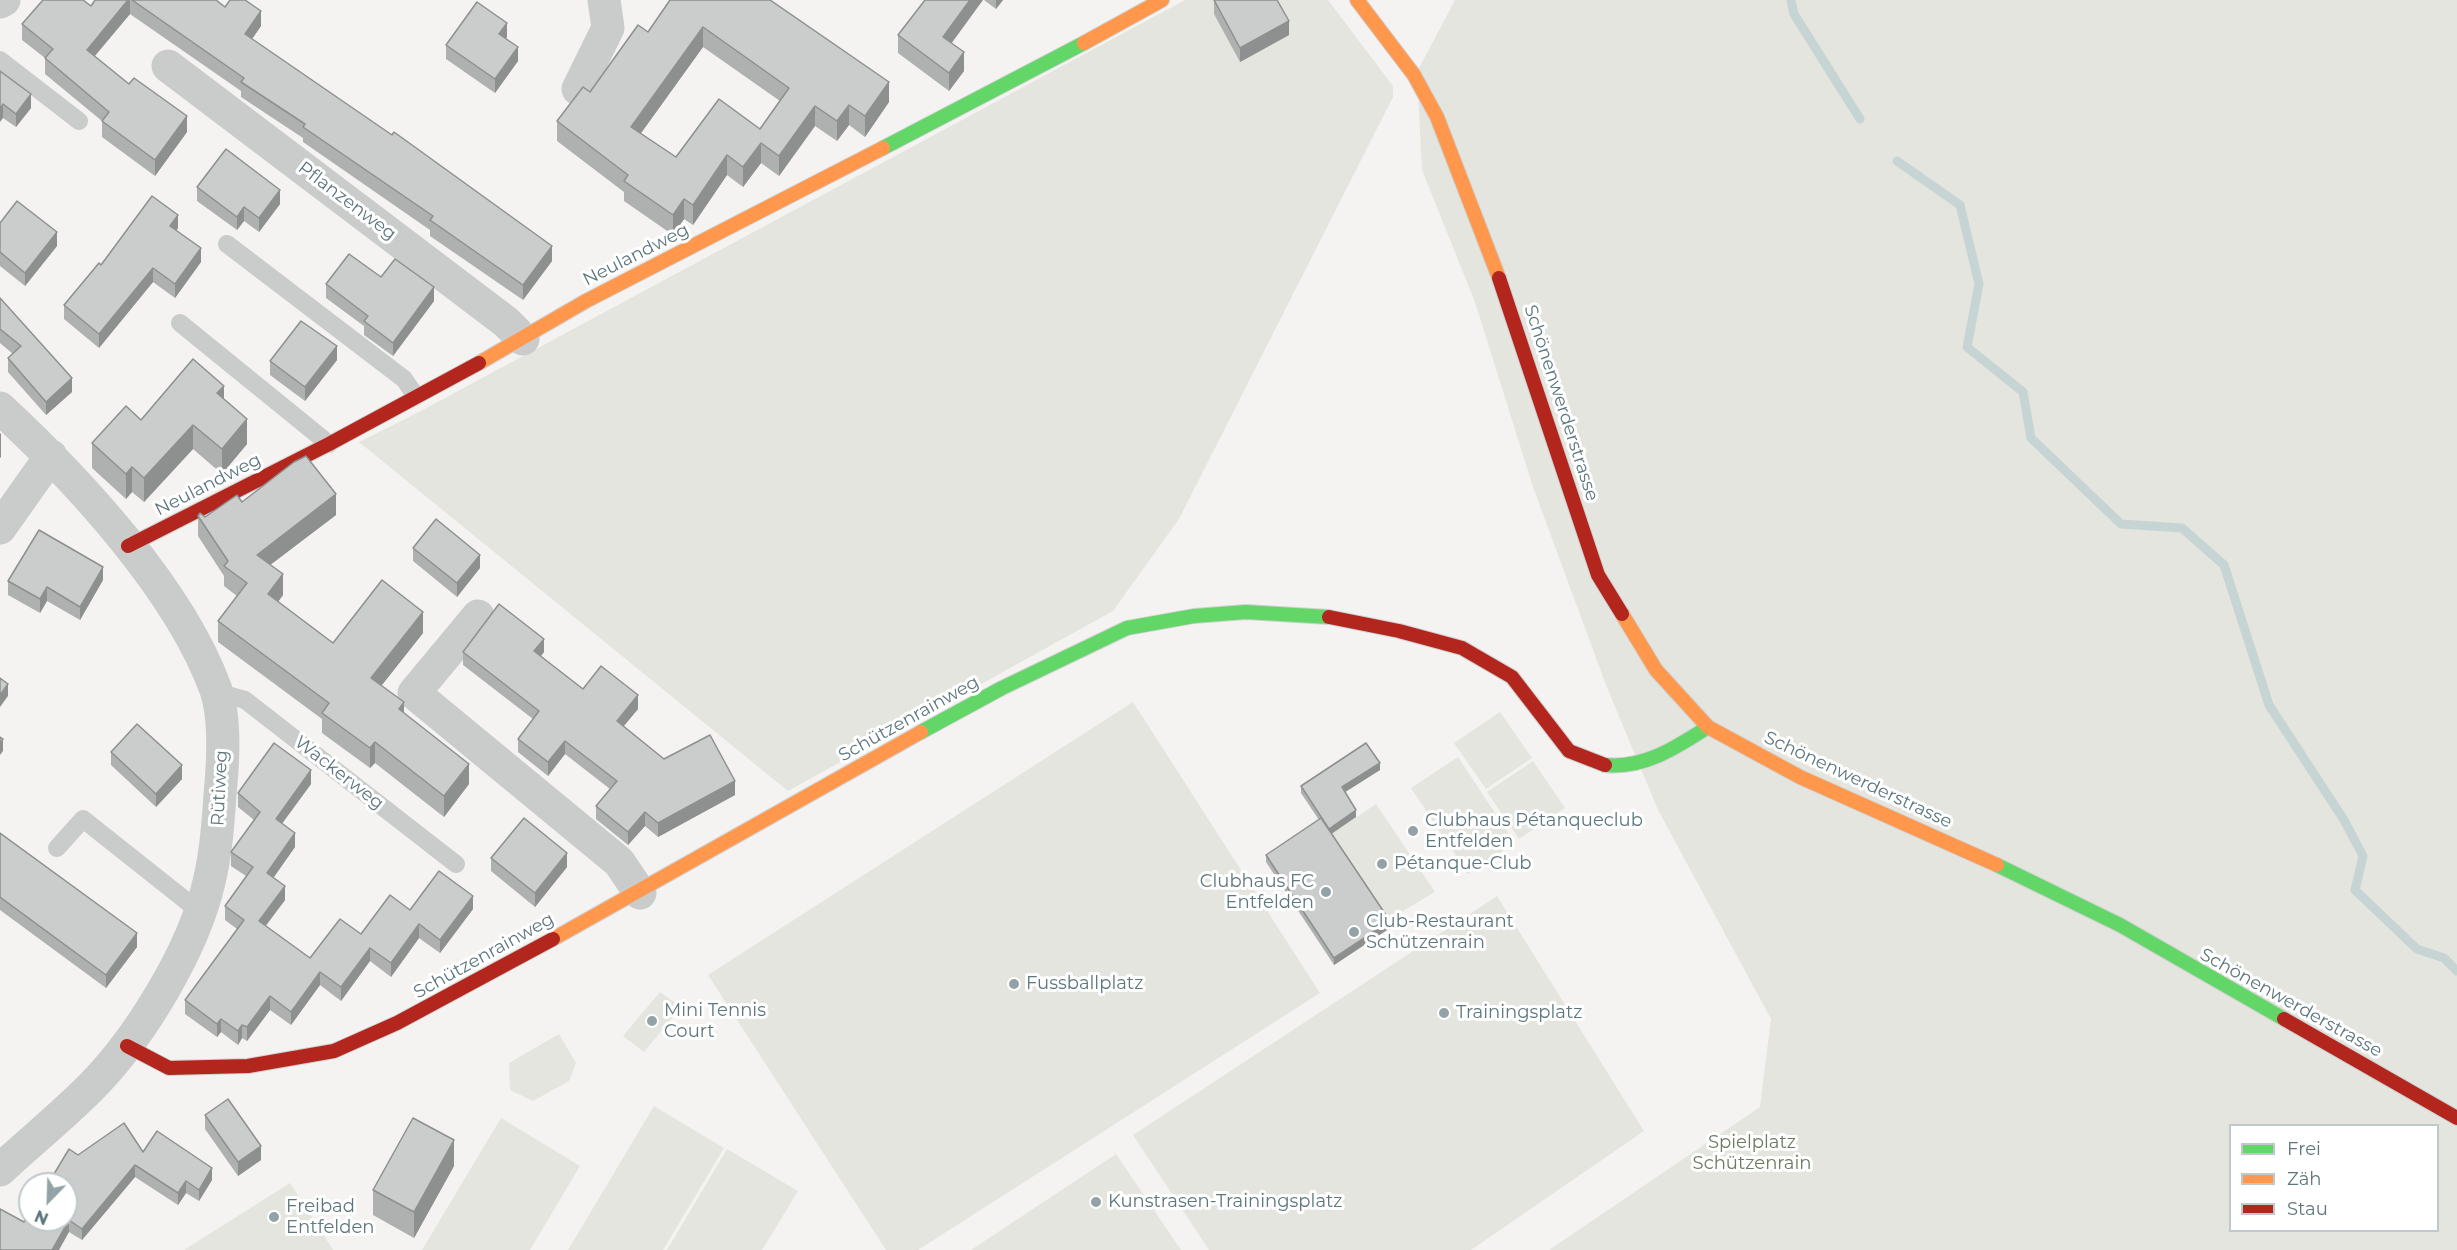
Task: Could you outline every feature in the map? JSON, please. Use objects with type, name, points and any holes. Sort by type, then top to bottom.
[{"type":"street","points":[[578,88],[608,28],[604,0]]},
{"type":"street","name":"Neulandweg","points":[[128,546],[329,444],[415,395],[523,339],[586,301],[1000,88],[1162,0]]},
{"type":"street","name":"Schönenwerderstrasse","points":[[1357,0],[1413,75],[1437,117],[1513,313],[1598,575],[1656,670],[1708,727],[1800,777],[1945,840],[2120,926],[2457,1118]]},
{"type":"street","name":"Pflanzenweg","points":[[168,66],[506,322],[523,339]]},
{"type":"street","name":"Rütiweg","points":[[0,408],[51,456],[128,546],[182,621],[216,692],[223,740],[218,837],[209,884],[183,954],[127,1046],[94,1083],[0,1170]]},
{"type":"street","points":[[0,528],[51,456]]},
{"type":"street","name":"Schützenrainweg","points":[[127,1046],[169,1068],[248,1066],[334,1051],[397,1023],[640,892],[783,809],[1002,688],[1127,628],[1194,616],[1246,612],[1320,615],[1399,631],[1462,648],[1512,677],[1569,751],[1599,764],[1616,766],[1664,755],[1708,727]]},
{"type":"street","points":[[478,616],[414,693],[619,862],[640,892]]},
{"type":"lane","points":[[0,60],[79,121]]},
{"type":"lane","points":[[227,244],[404,379],[415,395]]},
{"type":"lane","points":[[180,323],[329,444]]},
{"type":"lane","name":"Wackerweg","points":[[216,692],[245,700],[456,864]]},
{"type":"lane","points":[[57,848],[83,819],[200,911]]},
{"type":"green space","points":[[1185,0],[1328,0],[1393,86],[1393,97],[1179,519],[1113,611],[788,791],[359,442],[419,412]]},
{"type":"green space","name":"Spielplatz Schützenrain","points":[[1455,0],[2457,0],[2457,1250],[1549,1250],[1760,1107],[1771,1019],[1658,810],[1606,685],[1533,487],[1475,302],[1422,170],[1417,72]]},
{"type":"green space","name":"Fussballplatz","points":[[1133,702],[1320,993],[918,1250],[886,1250],[708,975]]},
{"type":"green space","points":[[1500,712],[1532,758],[1486,789],[1454,743]]},
{"type":"green space","name":"Pétanque-Club","points":[[1458,757],[1515,843],[1468,874],[1411,788]]},
{"type":"green space","name":"Pétanque-Club","points":[[1533,761],[1565,808],[1519,839],[1487,792]]},
{"type":"green space","name":"Pétanque-Club","points":[[1376,804],[1435,892],[1386,921],[1329,836]]},
{"type":"green space","name":"Trainingsplatz","points":[[1497,896],[1644,1131],[1471,1250],[1209,1250],[1133,1135]]},
{"type":"green space","name":"Mini Tennis Court","points":[[660,992],[681,1007],[644,1052],[623,1036]]},
{"type":"green space","points":[[559,1034],[576,1063],[569,1081],[533,1101],[510,1090],[509,1063]]},
{"type":"green space","points":[[654,1106],[724,1148],[663,1250],[568,1250]]},
{"type":"green space","points":[[501,1118],[580,1166],[530,1250],[422,1250]]},
{"type":"green space","points":[[727,1149],[798,1191],[762,1250],[667,1250]]},
{"type":"green space","name":"Kunstrasen-Trainingsplatz","points":[[1116,1154],[1181,1250],[971,1250]]},
{"type":"green space","name":"Freibad Entfelden","points":[[290,1183],[333,1250],[184,1250]]},
{"type":"building","points":[[43,0],[83,0],[91,6],[95,0],[128,0],[87,50],[129,84],[134,78],[187,116],[155,160],[102,121],[109,112],[45,58],[53,49],[22,24]]},
{"type":"building","points":[[132,0],[216,0],[225,7],[230,0],[245,0],[261,11],[245,34],[392,135],[394,132],[552,246],[523,285],[430,220],[433,216],[303,127],[305,124],[241,82],[244,78]]},
{"type":"building","points":[[670,0],[770,0],[889,82],[865,116],[849,105],[837,121],[815,106],[779,156],[761,143],[743,167],[727,155],[693,205],[684,199],[673,215],[624,181],[628,175],[557,121],[583,87],[590,92],[638,25],[648,32]],"holes":[[[703,27],[789,88],[760,129],[719,99],[676,157],[631,127]]]},
{"type":"building","points":[[925,0],[970,0],[943,37],[964,52],[949,73],[898,35]]},
{"type":"building","points":[[1214,0],[1277,0],[1289,21],[1240,48]]},
{"type":"building","points":[[477,2],[507,23],[499,34],[518,47],[495,79],[446,45]]},
{"type":"building","points":[[0,71],[31,94],[16,114],[3,104],[0,109]]},
{"type":"building","points":[[226,149],[280,190],[259,218],[244,207],[237,217],[197,187]]},
{"type":"building","points":[[152,196],[178,215],[170,226],[201,248],[175,284],[153,268],[99,334],[64,305],[99,263],[101,265]]},
{"type":"building","points":[[17,201],[57,232],[25,273],[0,252],[0,223]]},
{"type":"building","points":[[349,254],[381,277],[395,259],[434,287],[393,343],[364,321],[368,316],[326,284]]},
{"type":"building","points":[[0,298],[72,378],[46,402],[8,358],[21,346],[0,329]]},
{"type":"building","points":[[301,321],[337,346],[305,387],[270,361]]},
{"type":"building","points":[[193,359],[224,386],[217,393],[247,419],[222,449],[193,425],[144,478],[132,467],[126,474],[92,443],[126,406],[141,420]]},
{"type":"building","points":[[306,456],[336,494],[257,555],[283,574],[268,594],[333,643],[382,580],[423,612],[371,678],[404,702],[399,709],[469,764],[444,796],[375,742],[370,748],[322,713],[329,703],[218,621],[247,583],[224,566],[228,561],[198,516],[200,513],[205,517],[237,495],[242,502],[294,462]]},
{"type":"building","points":[[436,519],[480,555],[457,583],[413,548]]},
{"type":"building","points":[[39,530],[103,567],[80,607],[47,587],[40,599],[8,581]]},
{"type":"building","points":[[499,604],[544,639],[534,651],[583,689],[601,666],[638,695],[617,721],[664,759],[710,735],[735,781],[658,823],[645,812],[628,832],[596,806],[617,781],[565,741],[548,762],[518,739],[539,711],[463,652]]},
{"type":"building","points":[[0,678],[8,684],[0,695]]},
{"type":"building","points":[[137,724],[182,765],[156,794],[111,752]]},
{"type":"building","points":[[274,743],[311,770],[276,819],[295,833],[267,873],[285,886],[259,921],[310,958],[340,919],[361,934],[390,895],[410,910],[439,871],[473,896],[440,940],[419,924],[391,963],[370,948],[341,987],[320,972],[291,1012],[270,996],[247,1027],[242,1025],[238,1031],[221,1019],[217,1024],[185,1000],[244,920],[225,906],[253,867],[231,852],[260,812],[238,793]]},
{"type":"building","points":[[1366,743],[1380,763],[1342,787],[1356,810],[1329,829],[1301,786]]},
{"type":"building","points":[[524,818],[567,853],[535,893],[491,858]]},
{"type":"building","name":"Clubhaus FC Entfelden","points":[[1321,818],[1390,921],[1334,958],[1266,855]]},
{"type":"building","points":[[0,833],[137,933],[106,975],[0,897]]},
{"type":"building","points":[[228,1099],[261,1146],[238,1162],[205,1115]]},
{"type":"building","points":[[413,1118],[454,1140],[414,1212],[373,1190]]},
{"type":"building","points":[[124,1123],[143,1152],[157,1131],[212,1168],[199,1190],[186,1181],[178,1193],[135,1165],[82,1229],[78,1226],[78,1172],[55,1172],[69,1149],[78,1155]]},
{"type":"building","points":[[0,1209],[18,1219],[18,1232],[62,1232],[52,1250],[0,1250]]},
{"type":"waterway","points":[[1791,0],[1794,14],[1860,119]]},
{"type":"waterway","points":[[1897,161],[1960,205],[1979,284],[1967,347],[2023,392],[2031,438],[2121,524],[2182,528],[2224,565],[2269,705],[2344,820],[2363,856],[2355,890],[2417,949],[2444,958],[2457,971]]},
{"type":"traffic: fast","points":[[883,148],[1084,43]]},
{"type":"traffic: fast","points":[[921,732],[1002,688],[1127,628],[1194,616],[1246,612],[1329,617]]},
{"type":"traffic: fast","points":[[1605,765],[1633,764],[1647,760],[1672,749],[1708,727]]},
{"type":"traffic: fast","points":[[1997,865],[2120,925],[2284,1019]]},
{"type":"traffic: slow","points":[[1084,43],[1162,0]]},
{"type":"traffic: slow","points":[[1357,0],[1414,75],[1437,117],[1499,278]]},
{"type":"traffic: slow","points":[[479,363],[586,301],[883,148]]},
{"type":"traffic: slow","points":[[1622,614],[1656,670],[1708,727],[1800,777],[1997,865]]},
{"type":"traffic: slow","points":[[553,939],[921,732]]},
{"type":"traffic: jam","points":[[1499,278],[1598,575],[1622,614]]},
{"type":"traffic: jam","points":[[128,546],[329,444],[479,363]]},
{"type":"traffic: jam","points":[[1329,617],[1399,631],[1462,648],[1512,677],[1569,751],[1605,765]]},
{"type":"traffic: jam","points":[[127,1046],[169,1068],[248,1066],[334,1051],[397,1023],[553,939]]},
{"type":"traffic: jam","points":[[2284,1019],[2457,1118]]},
{"type":"place","name":"Clubhaus Pétanqueclub Entfelden","points":[[1413,831]]},
{"type":"place","name":"Pétanque-Club","points":[[1382,864]]},
{"type":"place","name":"Clubhaus FC Entfelden","points":[[1326,892]]},
{"type":"place","name":"Club-Restaurant Schützenrain","points":[[1354,932]]},
{"type":"place","name":"Fussballplatz","points":[[1014,984]]},
{"type":"place","name":"Trainingsplatz","points":[[1444,1013]]},
{"type":"place","name":"Mini Tennis Court","points":[[652,1021]]},
{"type":"place","name":"Kunstrasen-Trainingsplatz","points":[[1096,1202]]},
{"type":"place","name":"Freibad Entfelden","points":[[274,1217]]}]
